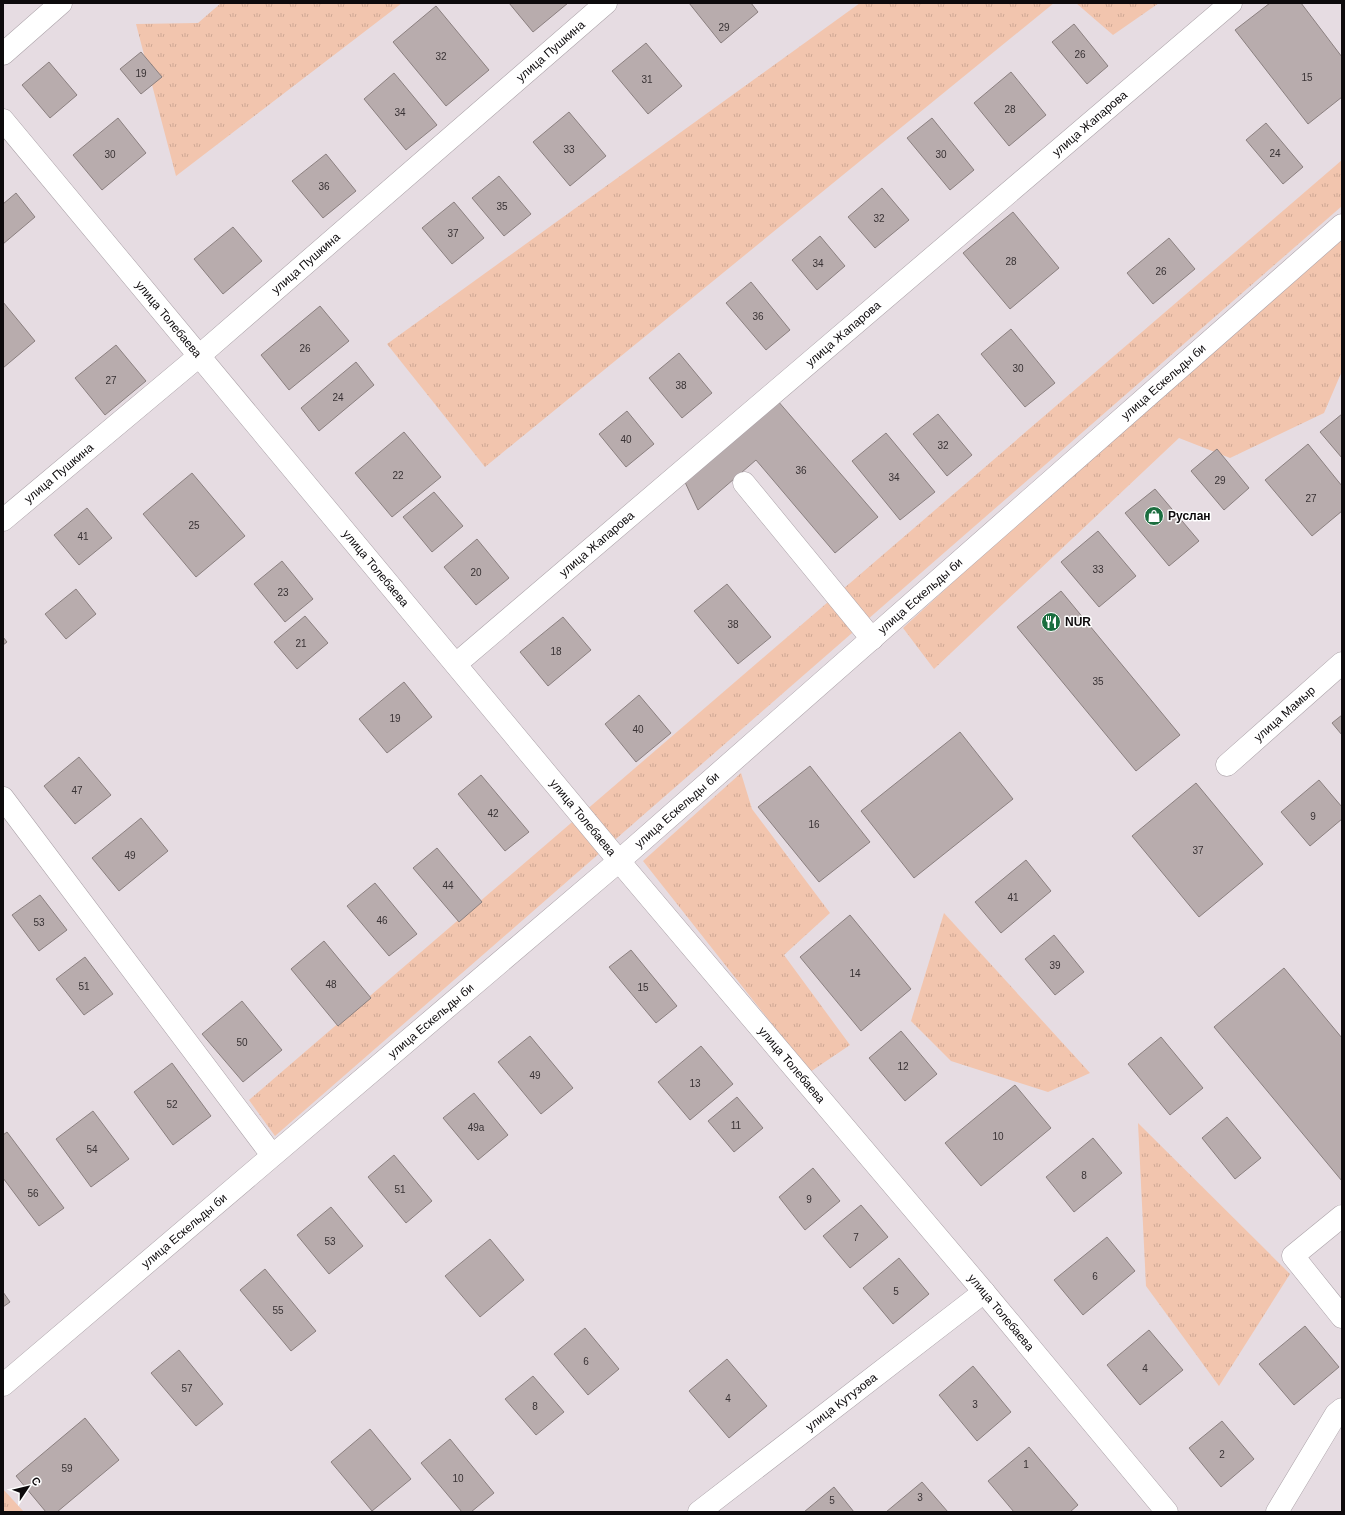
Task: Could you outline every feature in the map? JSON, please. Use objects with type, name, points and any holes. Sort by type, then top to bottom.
[{"type":"street","points":[[3,54],[61,3]]},
{"type":"street","name":"улица Пушкина","points":[[3,520],[199,356],[606,3]]},
{"type":"street","name":"улица Жапарова","points":[[456,664],[1231,3]]},
{"type":"street","name":"улица Толебаева","points":[[3,120],[619,861],[984,1292],[1167,1512]]},
{"type":"street","name":"улица Ескельды би","points":[[3,1385],[619,861],[1342,225]]},
{"type":"street","points":[[744,483],[872,639]]},
{"type":"street","name":"улица Мамыр","points":[[1227,765],[1342,663]]},
{"type":"street","points":[[3,798],[272,1155]]},
{"type":"street","points":[[1342,1216],[1293,1256],[1342,1317]]},
{"type":"street","name":"улица Кутузова","points":[[699,1512],[984,1292]]},
{"type":"street","points":[[1277,1512],[1336,1414],[1342,1409]]},
{"type":"green space","points":[[221,3],[402,3],[176,176],[136,24],[198,23]]},
{"type":"green space","points":[[860,3],[1054,3],[485,467],[387,344]]},
{"type":"green space","points":[[1076,3],[1159,3],[1113,35]]},
{"type":"green space","points":[[1342,160],[1342,206],[275,1136],[249,1100]]},
{"type":"green space","points":[[1342,226],[1342,371],[1324,413],[1230,458],[1179,438],[934,669],[903,628]]},
{"type":"green space","points":[[741,773],[752,809],[830,913],[784,955],[850,1045],[810,1072],[643,861]]},
{"type":"green space","points":[[944,913],[1090,1073],[1048,1092],[951,1061],[911,1021]]},
{"type":"green space","points":[[1138,1123],[1290,1274],[1219,1386],[1146,1286]]},
{"type":"green space","points":[[3,1489],[24,1512],[3,1512]]},
{"type":"building","points":[[509,3],[568,3],[533,32]]},
{"type":"building","points":[[689,3],[751,3],[758,12],[721,43]]},
{"type":"building","points":[[1270,3],[1301,3],[1342,57],[1342,97],[1308,124],[1235,30]]},
{"type":"building","points":[[436,6],[489,70],[446,106],[393,42]]},
{"type":"building","points":[[1074,24],[1108,66],[1087,84],[1052,42]]},
{"type":"building","points":[[646,43],[682,86],[648,114],[612,71]]},
{"type":"building","points":[[141,52],[162,77],[141,94],[120,69]]},
{"type":"building","points":[[49,62],[77,95],[50,118],[22,85]]},
{"type":"building","points":[[1011,72],[1046,115],[1009,146],[974,103]]},
{"type":"building","points":[[394,73],[437,125],[406,150],[364,99]]},
{"type":"building","points":[[569,112],[606,156],[570,186],[533,142]]},
{"type":"building","points":[[118,118],[146,153],[102,190],[73,155]]},
{"type":"building","points":[[932,118],[974,170],[950,190],[907,138]]},
{"type":"building","points":[[1266,123],[1303,167],[1283,184],[1246,140]]},
{"type":"building","points":[[326,154],[356,191],[323,218],[292,181]]},
{"type":"building","points":[[499,176],[531,214],[504,236],[472,198]]},
{"type":"building","points":[[882,188],[909,220],[875,248],[848,217]]},
{"type":"building","points":[[16,193],[35,217],[3,244],[3,204]]},
{"type":"building","points":[[454,202],[484,238],[452,264],[422,228]]},
{"type":"building","points":[[1013,212],[1059,268],[1010,309],[963,253]]},
{"type":"building","points":[[233,227],[262,261],[223,294],[194,259]]},
{"type":"building","points":[[820,236],[845,266],[817,290],[792,260]]},
{"type":"building","points":[[1169,238],[1195,269],[1153,304],[1127,273]]},
{"type":"building","points":[[751,282],[790,330],[766,350],[726,303]]},
{"type":"building","points":[[3,302],[35,341],[3,368]]},
{"type":"building","points":[[320,306],[349,341],[289,390],[261,355]]},
{"type":"building","points":[[1011,329],[1055,383],[1025,407],[981,354]]},
{"type":"building","points":[[116,345],[146,381],[105,415],[75,378]]},
{"type":"building","points":[[679,353],[712,393],[682,418],[649,378]]},
{"type":"building","points":[[356,362],[374,385],[319,431],[301,408]]},
{"type":"building","points":[[777,400],[878,517],[835,553],[756,460],[698,510],[684,480]]},
{"type":"building","points":[[627,411],[654,444],[626,467],[599,434]]},
{"type":"building","points":[[938,414],[972,455],[947,476],[913,434]]},
{"type":"building","points":[[1342,414],[1342,458],[1320,432]]},
{"type":"building","points":[[404,432],[441,477],[392,517],[355,473]]},
{"type":"building","points":[[886,433],[935,492],[900,520],[852,461]]},
{"type":"building","points":[[1308,444],[1342,486],[1342,511],[1312,536],[1265,480]]},
{"type":"building","points":[[1217,449],[1249,488],[1224,510],[1191,471]]},
{"type":"building","points":[[192,473],[245,536],[196,577],[143,514]]},
{"type":"building","points":[[1155,489],[1199,541],[1169,566],[1125,513]]},
{"type":"building","points":[[434,492],[463,526],[432,552],[403,517]]},
{"type":"building","points":[[87,508],[112,538],[79,565],[54,535]]},
{"type":"building","points":[[1098,531],[1136,576],[1099,607],[1061,562]]},
{"type":"building","points":[[477,539],[509,578],[476,605],[444,567]]},
{"type":"building","points":[[282,561],[313,599],[285,622],[254,584]]},
{"type":"building","points":[[727,584],[771,637],[738,664],[694,611]]},
{"type":"building","points":[[76,589],[96,614],[66,639],[45,614]]},
{"type":"building","points":[[1061,591],[1180,735],[1136,771],[1017,627]]},
{"type":"building","points":[[305,616],[328,643],[297,669],[274,642]]},
{"type":"building","points":[[563,617],[591,650],[548,686],[520,652]]},
{"type":"building","points":[[3,637],[7,642],[3,645]]},
{"type":"building","points":[[404,682],[432,717],[387,753],[359,719]]},
{"type":"building","points":[[639,695],[671,733],[636,762],[605,724]]},
{"type":"building","points":[[1342,715],[1342,735],[1332,723]]},
{"type":"building","points":[[960,732],[1013,799],[914,878],[861,811]]},
{"type":"building","points":[[79,757],[111,795],[75,824],[44,786]]},
{"type":"building","points":[[810,766],[870,842],[819,882],[758,807]]},
{"type":"building","points":[[481,775],[529,832],[505,851],[458,794]]},
{"type":"building","points":[[1319,780],[1342,807],[1342,819],[1310,846],[1281,812]]},
{"type":"building","points":[[1196,783],[1263,864],[1199,917],[1132,836]]},
{"type":"building","points":[[141,818],[168,851],[119,891],[92,858]]},
{"type":"building","points":[[437,848],[482,902],[459,922],[413,868]]},
{"type":"building","points":[[1026,860],[1051,891],[1001,933],[975,902]]},
{"type":"building","points":[[375,883],[417,934],[389,956],[347,906]]},
{"type":"building","points":[[40,895],[67,930],[39,951],[12,915]]},
{"type":"building","points":[[850,915],[911,989],[861,1031],[800,957]]},
{"type":"building","points":[[1054,935],[1084,972],[1055,995],[1025,959]]},
{"type":"building","points":[[324,941],[371,998],[338,1026],[291,969]]},
{"type":"building","points":[[631,950],[677,1006],[656,1023],[609,967]]},
{"type":"building","points":[[85,957],[113,994],[84,1015],[56,979]]},
{"type":"building","points":[[1284,968],[1342,1038],[1342,1181],[1214,1027]]},
{"type":"building","points":[[242,1001],[282,1050],[243,1082],[202,1034]]},
{"type":"building","points":[[901,1031],[937,1074],[905,1101],[869,1058]]},
{"type":"building","points":[[530,1036],[573,1088],[541,1114],[498,1062]]},
{"type":"building","points":[[1161,1037],[1203,1088],[1170,1115],[1128,1064]]},
{"type":"building","points":[[701,1046],[733,1084],[690,1120],[658,1082]]},
{"type":"building","points":[[172,1063],[211,1116],[173,1145],[134,1092]]},
{"type":"building","points":[[1015,1085],[1051,1128],[981,1186],[945,1143]]},
{"type":"building","points":[[474,1093],[508,1135],[478,1160],[443,1118]]},
{"type":"building","points":[[737,1097],[763,1128],[734,1152],[708,1121]]},
{"type":"building","points":[[93,1111],[129,1159],[91,1187],[56,1139]]},
{"type":"building","points":[[1227,1117],[1261,1158],[1235,1179],[1202,1138]]},
{"type":"building","points":[[7,1132],[64,1208],[39,1226],[3,1178],[3,1135]]},
{"type":"building","points":[[1093,1138],[1122,1173],[1074,1212],[1046,1177]]},
{"type":"building","points":[[394,1155],[432,1201],[406,1223],[368,1177]]},
{"type":"building","points":[[813,1168],[840,1201],[805,1230],[779,1197]]},
{"type":"building","points":[[861,1205],[888,1237],[850,1268],[823,1236]]},
{"type":"building","points":[[331,1207],[363,1246],[329,1274],[297,1235]]},
{"type":"building","points":[[1107,1237],[1135,1271],[1083,1315],[1054,1280]]},
{"type":"building","points":[[490,1239],[524,1280],[480,1317],[445,1276]]},
{"type":"building","points":[[899,1258],[929,1294],[893,1324],[863,1288]]},
{"type":"building","points":[[265,1269],[316,1331],[291,1351],[240,1290]]},
{"type":"building","points":[[3,1292],[10,1302],[3,1307]]},
{"type":"building","points":[[1305,1326],[1339,1367],[1294,1405],[1259,1364]]},
{"type":"building","points":[[585,1328],[619,1369],[588,1395],[554,1354]]},
{"type":"building","points":[[1149,1330],[1183,1370],[1140,1405],[1107,1365]]},
{"type":"building","points":[[179,1350],[223,1404],[196,1426],[151,1373]]},
{"type":"building","points":[[727,1359],[767,1406],[729,1438],[689,1391]]},
{"type":"building","points":[[973,1366],[1011,1412],[977,1441],[939,1395]]},
{"type":"building","points":[[533,1376],[564,1412],[536,1435],[505,1399]]},
{"type":"building","points":[[85,1418],[119,1460],[57,1512],[46,1512],[16,1476]]},
{"type":"building","points":[[1222,1421],[1254,1459],[1221,1487],[1189,1448]]},
{"type":"building","points":[[370,1429],[411,1479],[372,1511],[331,1462]]},
{"type":"building","points":[[450,1439],[494,1493],[471,1512],[462,1512],[421,1463]]},
{"type":"building","points":[[1029,1447],[1078,1505],[1070,1512],[1014,1512],[988,1481]]},
{"type":"building","points":[[922,1482],[948,1512],[886,1512]]},
{"type":"building","points":[[834,1487],[854,1512],[804,1512]]},
{"type":"place","name":"Руслан","points":[[1154,516]]},
{"type":"place","name":"NUR","points":[[1051,622]]}]
